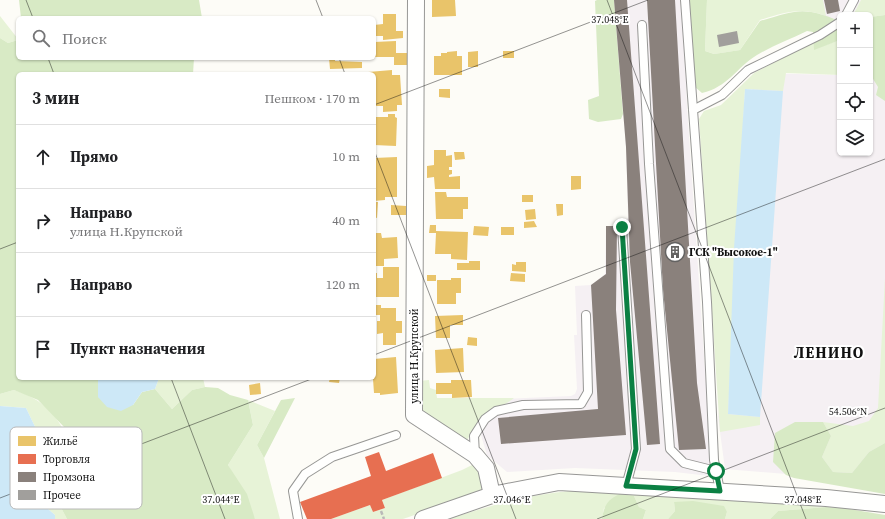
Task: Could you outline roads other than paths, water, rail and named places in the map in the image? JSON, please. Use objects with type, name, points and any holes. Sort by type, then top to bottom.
[{"type":"street","name":"улица Н.Крупской","points":[[416,0],[414,415],[475,455],[486,468],[492,495]]},
{"type":"street","points":[[423,519],[492,495],[559,482],[826,498],[885,504]]},
{"type":"lane","points":[[685,0],[707,302],[714,460],[720,491]]},
{"type":"lane","points":[[847,12],[852,1]]},
{"type":"lane","points":[[693,110],[722,95],[748,70],[820,35],[837,24]]},
{"type":"lane","points":[[642,25],[649,164],[670,449],[684,463],[716,471]]},
{"type":"lane","points":[[622,227],[636,449],[626,486]]},
{"type":"lane","points":[[475,455],[474,436],[485,419],[496,411],[523,405],[581,404],[588,392],[586,316]]},
{"type":"lane","points":[[298,519],[293,491],[305,474],[332,457],[396,435]]},
{"type":"water","points":[[745,89],[783,91],[760,417],[728,414],[734,248]]},
{"type":"water","points":[[98,380],[158,380],[155,389],[142,392],[133,405],[121,411],[107,407],[98,397]]},
{"type":"water","points":[[0,406],[26,408],[35,427],[10,427],[10,509],[48,509],[55,515],[55,519],[0,519]]},
{"type":"place","name":"ГСК \"Высокое-1\"","points":[[675,252]]},
{"type":"district","name":"ЛЕНИНО","points":[[829,353]]}]
